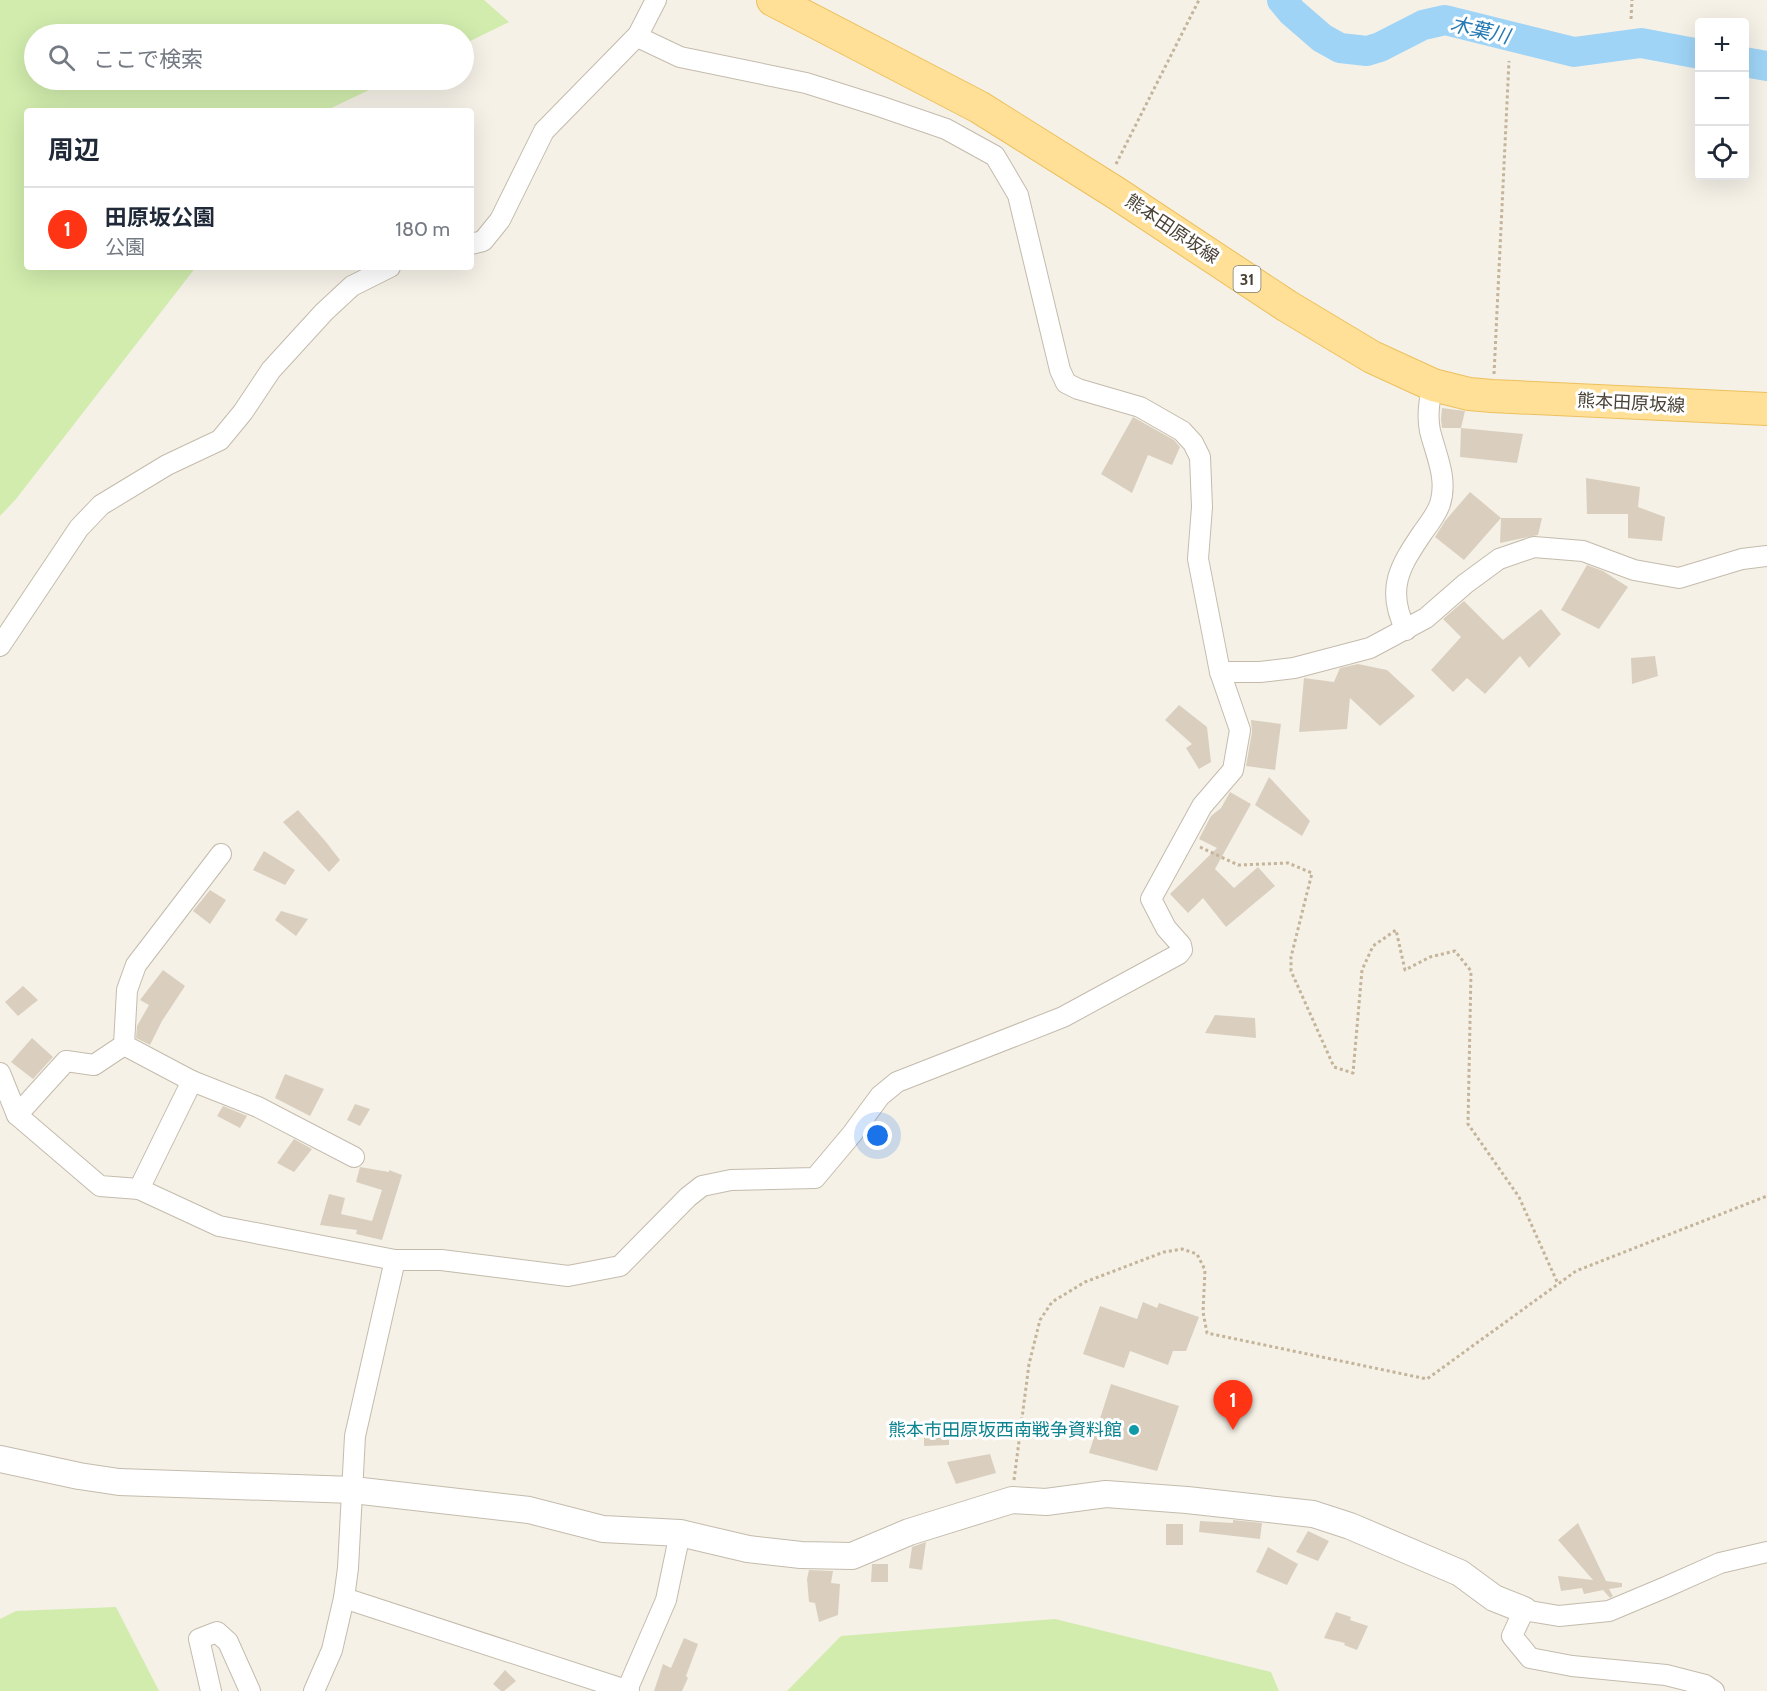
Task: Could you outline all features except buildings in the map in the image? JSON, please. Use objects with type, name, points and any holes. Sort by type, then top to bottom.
[{"type":"main road","name":"熊本田原坂線","points":[[773,0],[979,106],[1105,185],[1287,306],[1372,357],[1432,385],[1492,396],[1767,409]]},
{"type":"street","points":[[474,243],[483,241],[500,220],[544,131],[638,35],[656,0]]},
{"type":"street","points":[[0,1073],[17,1115],[100,1186],[139,1189],[219,1226],[395,1260],[441,1260],[568,1276],[620,1266],[688,1197],[702,1186],[731,1180],[815,1178],[880,1096],[897,1082],[1063,1017],[1179,954],[1182,950],[1181,945],[1167,928],[1150,899],[1202,806],[1233,770],[1239,730],[1220,672],[1198,559],[1202,507],[1200,457],[1193,443],[1182,431],[1140,407],[1078,389],[1066,383],[1060,370],[1018,195],[995,156],[946,129],[879,106],[806,83],[680,57],[638,35]]},
{"type":"street","points":[[0,646],[79,528],[101,505],[167,465],[220,440],[243,412],[271,370],[324,312],[352,286],[384,270]]},
{"type":"street","points":[[1406,630],[1400,618],[1396,593],[1399,572],[1440,504],[1443,482],[1430,430],[1429,400],[1432,385]]},
{"type":"street","points":[[1220,672],[1260,672],[1294,668],[1371,648],[1426,618],[1499,559],[1534,547],[1583,552],[1634,570],[1678,578],[1742,559],[1767,556]]},
{"type":"street","points":[[124,1045],[127,990],[136,965],[221,854]]},
{"type":"street","points":[[124,1045],[192,1081],[258,1107],[354,1157]]},
{"type":"street","points":[[17,1115],[66,1061],[94,1065],[124,1045]]},
{"type":"street","points":[[139,1189],[192,1081]]},
{"type":"street","points":[[314,1691],[332,1650],[344,1598],[348,1568],[355,1436],[395,1260]]},
{"type":"street","points":[[0,1459],[119,1482],[353,1490],[529,1510],[603,1529],[680,1533],[748,1549],[801,1555],[852,1556],[909,1532],[1012,1500],[1046,1502],[1106,1494],[1186,1500],[1313,1514],[1350,1526],[1460,1574],[1494,1598],[1524,1610],[1559,1616],[1609,1611],[1720,1563],[1767,1552]]},
{"type":"street","points":[[344,1598],[628,1690],[666,1600],[680,1533]]},
{"type":"street","points":[[1524,1610],[1512,1636],[1530,1658],[1572,1666],[1666,1675],[1705,1685],[1714,1691]]},
{"type":"street","points":[[211,1691],[199,1639],[217,1632],[228,1642],[250,1691]]},
{"type":"path","points":[[1105,185],[1199,0]]},
{"type":"path","points":[[1631,19],[1632,0]]},
{"type":"path","points":[[1492,396],[1509,61]]},
{"type":"path","points":[[1182,839],[1238,865],[1288,863],[1312,873],[1291,957],[1291,971],[1334,1067],[1353,1073],[1362,970],[1373,946],[1396,930],[1405,970],[1430,957],[1455,951],[1470,971],[1468,1124],[1519,1197],[1558,1284]]},
{"type":"path","points":[[1012,1500],[1029,1364],[1040,1320],[1052,1302],[1084,1282],[1164,1252],[1182,1249],[1197,1254],[1205,1270],[1203,1312],[1207,1333],[1427,1379],[1576,1270],[1767,1196]]},
{"type":"green space","points":[[0,0],[484,0],[509,22],[474,39],[474,24],[24,24],[24,90],[369,90],[331,108],[24,108],[24,270],[194,270],[16,499],[0,516]]},
{"type":"green space","points":[[116,1607],[159,1691],[0,1691],[0,1619],[16,1611]]},
{"type":"green space","points":[[1055,1619],[1271,1672],[1279,1691],[787,1691],[841,1636]]},
{"type":"waterway","name":"木葉川","points":[[1282,0],[1292,12],[1322,38],[1340,48],[1367,51],[1380,47],[1423,25],[1445,20],[1574,52],[1641,43],[1695,53]]},
{"type":"waterway","name":"木葉川","points":[[1749,63],[1767,66]]},
{"type":"place","name":"熊本市田原坂西南戦争資料館","points":[[1134,1430]]},
{"type":"place","name":"田原坂公園","points":[[1233,1430]]}]
